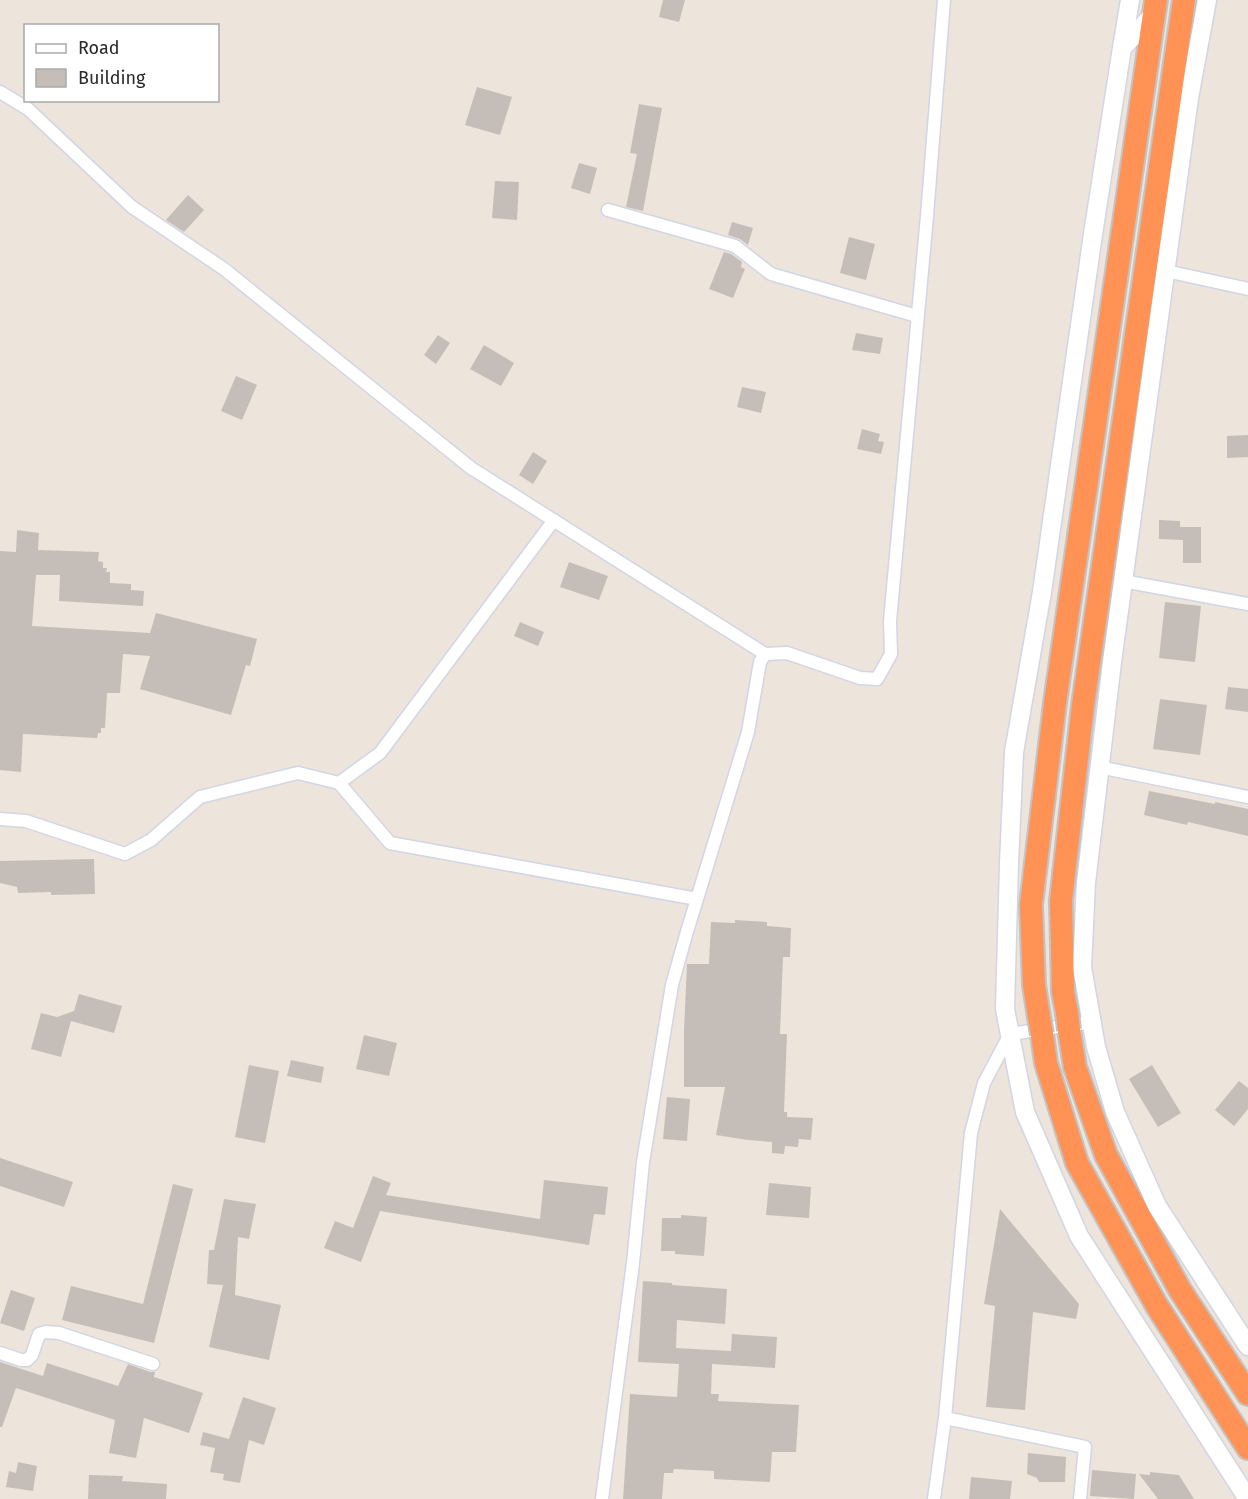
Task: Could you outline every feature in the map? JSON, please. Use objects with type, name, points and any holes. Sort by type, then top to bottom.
[{"type":"highway","points":[[1184,0],[1079,740],[1060,901],[1063,992],[1075,1067],[1106,1155],[1180,1290],[1248,1394]]},
{"type":"highway","points":[[1155,7],[1055,704],[1031,905],[1034,985],[1046,1063],[1077,1163],[1157,1306],[1248,1448]]},
{"type":"street","points":[[0,92],[28,110],[132,207],[225,269],[471,468],[765,654],[787,653],[860,678],[877,679],[891,654],[890,621],[944,0]]},
{"type":"street","points":[[1130,0],[1095,222],[1042,592],[1014,752],[1008,862],[1005,1009],[1025,1112],[1079,1236],[1248,1499]]},
{"type":"street","points":[[1208,0],[1189,98],[1123,581],[1086,883],[1082,967],[1096,1047],[1115,1112],[1157,1206],[1248,1346]]},
{"type":"street","points":[[1122,48],[1155,7]]},
{"type":"street","points":[[608,210],[735,246],[771,274],[918,316]]},
{"type":"street","points":[[1167,271],[1248,289]]},
{"type":"street","points":[[339,783],[380,753],[554,520]]},
{"type":"street","points":[[1123,581],[1248,604]]},
{"type":"street","points":[[602,1499],[633,1263],[642,1162],[672,985],[748,732],[760,662],[765,654]]},
{"type":"street","points":[[1099,767],[1248,797]]},
{"type":"street","points":[[0,819],[26,821],[125,854],[151,840],[200,797],[298,773],[339,783],[390,843],[697,899]]},
{"type":"street","points":[[1010,1034],[1092,1022]]},
{"type":"street","points":[[934,1499],[945,1418],[971,1133],[984,1083],[1010,1034]]},
{"type":"street","points":[[0,1353],[27,1360],[32,1355],[39,1334],[46,1332],[59,1334],[153,1364]]},
{"type":"street","points":[[945,1418],[1085,1447],[1080,1499]]},
{"type":"building","points":[[663,0],[685,0],[679,22],[659,17]]},
{"type":"building","points":[[477,87],[512,97],[500,135],[465,125]]},
{"type":"building","points":[[639,104],[662,108],[643,211],[626,207],[637,154],[630,153]]},
{"type":"building","points":[[579,163],[597,168],[590,194],[571,188]]},
{"type":"building","points":[[495,181],[519,182],[517,220],[492,218]]},
{"type":"building","points":[[188,195],[204,210],[184,232],[166,220]]},
{"type":"building","points":[[732,222],[753,228],[748,245],[728,235]]},
{"type":"building","points":[[849,237],[875,244],[866,280],[840,273]]},
{"type":"building","points":[[724,252],[742,262],[741,267],[745,269],[733,298],[709,289]]},
{"type":"building","points":[[856,333],[883,338],[880,354],[852,350]]},
{"type":"building","points":[[438,335],[450,343],[436,364],[424,355]]},
{"type":"building","points":[[484,345],[514,363],[501,386],[470,369]]},
{"type":"building","points":[[236,376],[257,385],[242,420],[221,411]]},
{"type":"building","points":[[742,387],[766,392],[761,413],[737,407]]},
{"type":"building","points":[[862,429],[880,434],[878,441],[884,442],[881,454],[857,449]]},
{"type":"building","points":[[1248,435],[1248,457],[1227,458],[1227,436]]},
{"type":"building","points":[[533,452],[547,461],[533,484],[519,475]]},
{"type":"building","points":[[1159,520],[1180,521],[1180,527],[1201,527],[1201,563],[1183,563],[1183,540],[1159,539]]},
{"type":"building","points":[[17,530],[39,533],[38,550],[99,552],[98,561],[103,562],[103,568],[107,568],[106,572],[110,572],[110,583],[131,584],[131,590],[144,591],[143,606],[59,601],[60,575],[36,575],[32,626],[150,633],[156,613],[257,639],[250,666],[246,665],[231,715],[140,689],[150,656],[123,654],[120,693],[107,693],[105,728],[101,728],[101,733],[98,733],[97,738],[23,734],[21,772],[0,770],[0,551],[16,552]]},
{"type":"building","points":[[569,562],[608,576],[599,600],[560,587]]},
{"type":"building","points":[[1165,602],[1201,606],[1195,662],[1159,658]]},
{"type":"building","points":[[520,622],[544,632],[538,646],[514,636]]},
{"type":"building","points":[[1228,687],[1248,689],[1248,712],[1225,709]]},
{"type":"building","points":[[1160,699],[1207,705],[1200,755],[1153,749]]},
{"type":"building","points":[[1149,791],[1248,809],[1248,836],[1188,822],[1187,825],[1144,815]]},
{"type":"building","points":[[94,859],[95,894],[18,893],[17,887],[0,883],[0,861]]},
{"type":"building","points":[[735,920],[767,922],[767,926],[791,928],[790,957],[783,957],[780,1034],[787,1034],[784,1112],[787,1112],[787,1117],[813,1118],[811,1140],[799,1139],[798,1147],[785,1146],[784,1154],[772,1153],[772,1142],[716,1135],[725,1087],[684,1087],[687,964],[709,964],[711,922],[735,923]]},
{"type":"building","points":[[79,994],[122,1006],[114,1033],[71,1021],[61,1057],[31,1049],[41,1013],[57,1017],[74,1011]]},
{"type":"building","points":[[364,1035],[397,1043],[389,1076],[356,1069]]},
{"type":"building","points":[[291,1060],[324,1067],[321,1083],[287,1076]]},
{"type":"building","points":[[249,1065],[279,1071],[265,1143],[235,1137]]},
{"type":"building","points":[[1152,1065],[1181,1113],[1158,1127],[1129,1079]]},
{"type":"building","points":[[1239,1081],[1248,1088],[1248,1109],[1234,1126],[1215,1110]]},
{"type":"building","points":[[667,1097],[690,1099],[687,1141],[663,1139]]},
{"type":"building","points":[[0,1158],[73,1182],[64,1207],[0,1186]]},
{"type":"building","points":[[373,1176],[391,1183],[386,1195],[540,1219],[544,1180],[608,1187],[605,1215],[594,1214],[589,1245],[380,1211],[361,1262],[324,1248],[335,1221],[353,1228]]},
{"type":"building","points":[[769,1183],[811,1187],[809,1218],[766,1215]]},
{"type":"building","points":[[173,1184],[193,1189],[154,1343],[62,1320],[71,1286],[143,1304]]},
{"type":"building","points":[[224,1199],[256,1204],[249,1239],[238,1237],[235,1295],[281,1305],[269,1360],[209,1347],[223,1285],[207,1284],[209,1250],[214,1250]]},
{"type":"building","points":[[1000,1209],[1079,1304],[1076,1319],[1033,1312],[1025,1410],[986,1407],[995,1306],[984,1304]]},
{"type":"building","points":[[681,1215],[707,1217],[704,1256],[661,1251],[662,1218],[681,1218]]},
{"type":"building","points":[[643,1281],[727,1289],[725,1324],[677,1320],[676,1348],[731,1351],[732,1334],[777,1337],[775,1368],[712,1364],[711,1394],[719,1394],[718,1401],[799,1405],[796,1452],[772,1452],[770,1482],[714,1479],[714,1471],[674,1469],[673,1473],[664,1473],[662,1499],[623,1499],[630,1394],[677,1397],[679,1364],[638,1362]]},
{"type":"building","points":[[11,1290],[35,1298],[24,1331],[0,1323]]},
{"type":"building","points":[[0,1362],[43,1376],[47,1363],[118,1386],[128,1364],[155,1372],[154,1377],[203,1393],[189,1433],[144,1418],[136,1458],[109,1453],[115,1420],[16,1388],[2,1427],[0,1427]]},
{"type":"building","points":[[243,1397],[276,1408],[264,1445],[249,1440],[240,1483],[223,1480],[224,1474],[210,1472],[215,1448],[200,1445],[203,1432],[229,1439]]},
{"type":"building","points":[[1028,1453],[1066,1457],[1065,1482],[1039,1482],[1037,1478],[1027,1474]]},
{"type":"building","points":[[18,1462],[37,1466],[33,1491],[6,1487],[9,1471],[16,1473]]},
{"type":"building","points":[[1092,1470],[1136,1474],[1134,1499],[1090,1496]]},
{"type":"building","points":[[1150,1472],[1179,1475],[1194,1499],[1158,1499],[1139,1474],[1150,1475]]},
{"type":"building","points":[[89,1475],[123,1476],[122,1481],[167,1484],[166,1499],[88,1499]]},
{"type":"building","points":[[971,1477],[1012,1481],[1010,1499],[969,1499]]}]
